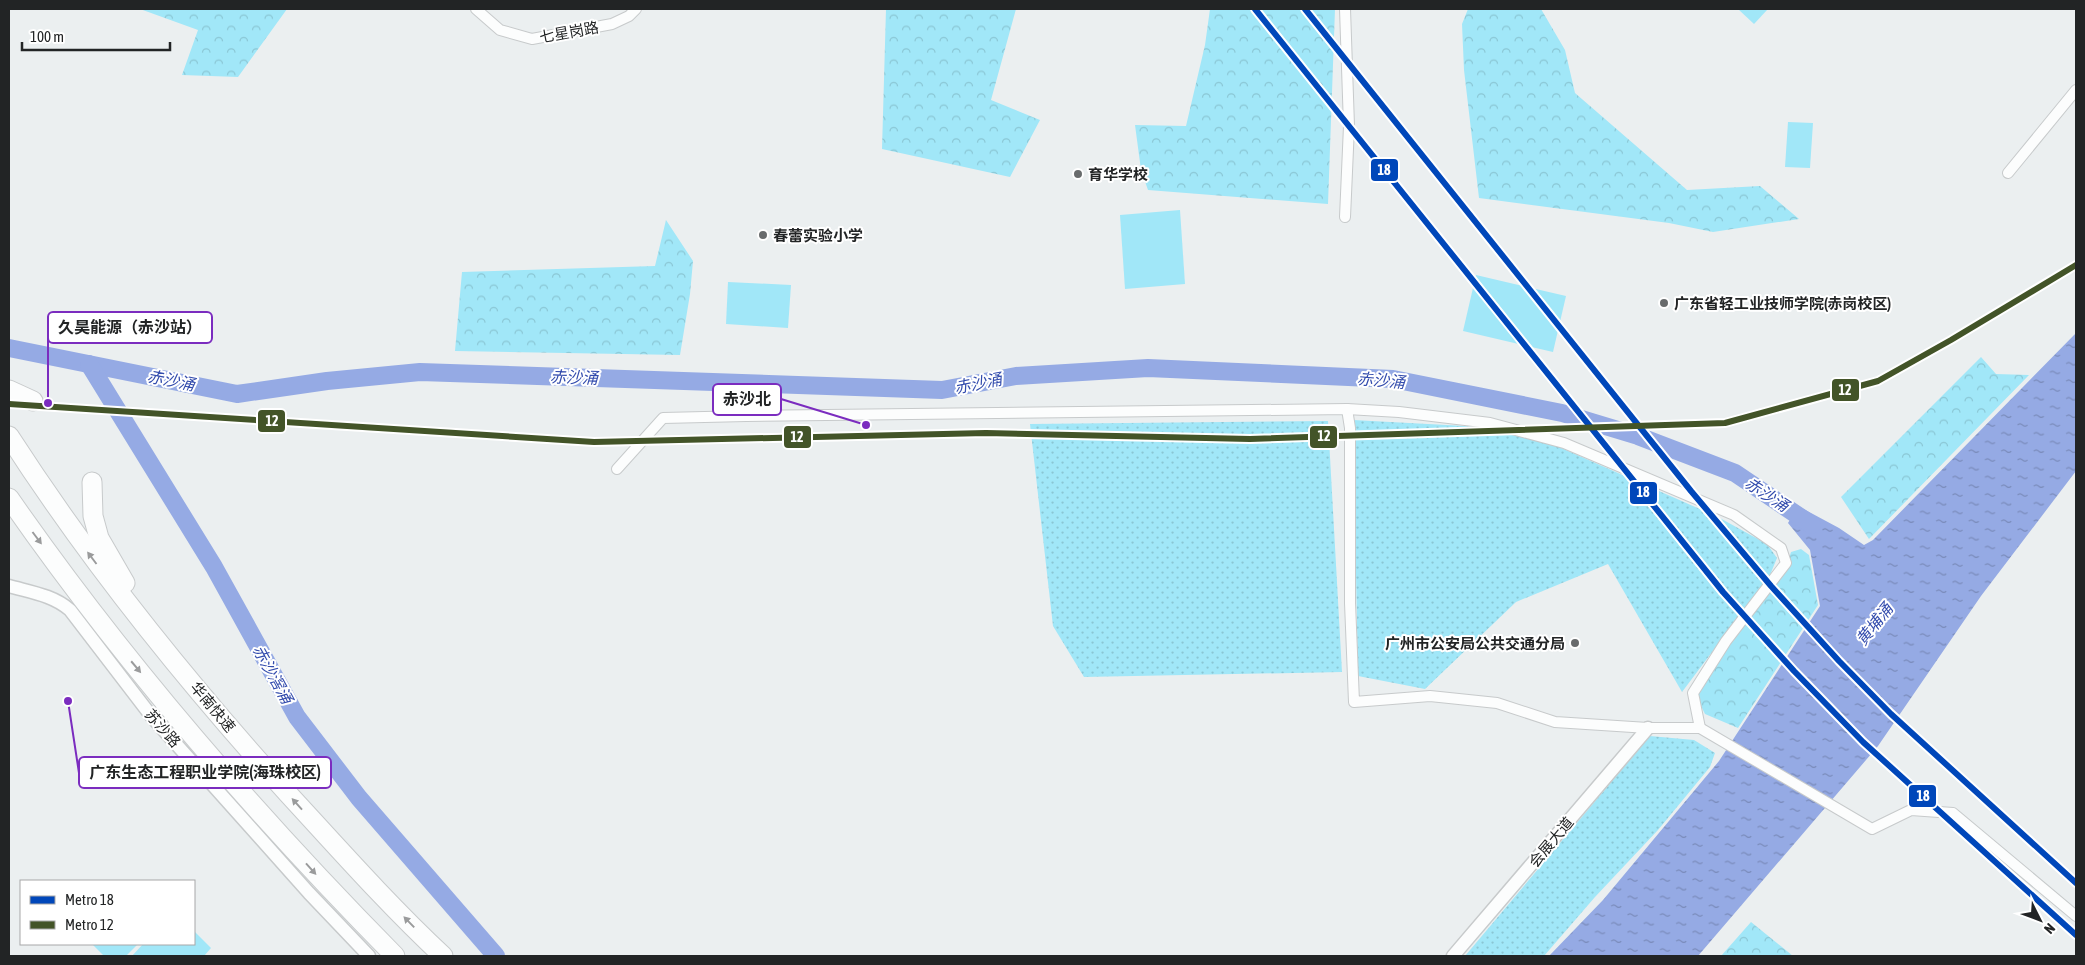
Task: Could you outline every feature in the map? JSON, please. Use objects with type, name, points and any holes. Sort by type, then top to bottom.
[{"type":"highway","points":[[9,390],[33,401]]},
{"type":"highway","name":"华南快速","points":[[9,436],[69,528],[238,738],[288,794],[443,956]]},
{"type":"highway","points":[[92,482],[94,516],[99,538],[173,658]]},
{"type":"highway","points":[[9,498],[129,658],[210,756],[395,956]]},
{"type":"street","name":"七星岗路","points":[[476,9],[500,30],[532,38],[612,24],[629,16],[636,9]]},
{"type":"street","points":[[1345,9],[1350,126],[1345,217]]},
{"type":"street","points":[[2008,173],[2076,90]]},
{"type":"street","points":[[1347,409],[1350,444],[1350,604],[1354,702],[1430,696],[1497,703],[1554,722],[1648,728],[1700,728],[1872,829],[1911,810],[1953,813],[2076,916]]},
{"type":"street","points":[[617,469],[663,418],[1347,409],[1399,412],[1490,423],[1564,443],[1734,516],[1781,548],[1786,563],[1726,641],[1693,693],[1700,728]]},
{"type":"street","name":"苏沙路","points":[[9,586],[49,597],[60,602],[70,610],[152,717],[309,893],[369,956]]},
{"type":"street","name":"会展大道","points":[[1453,956],[1648,728]]},
{"type":"green space","points":[[140,9],[287,9],[238,77],[182,75],[198,30]]},
{"type":"green space","points":[[886,9],[1016,9],[991,100],[1040,120],[1010,177],[882,149]]},
{"type":"green space","points":[[1210,9],[1335,9],[1328,204],[1148,190],[1141,170],[1135,125],[1186,126],[1205,45]]},
{"type":"green space","points":[[1468,9],[1541,9],[1565,50],[1575,93],[1687,190],[1760,186],[1799,219],[1713,232],[1669,223],[1479,198],[1464,70],[1462,24]]},
{"type":"green space","points":[[1738,9],[1768,9],[1754,24]]},
{"type":"green space","points":[[1788,122],[1813,123],[1810,168],[1785,167]]},
{"type":"green space","points":[[1180,210],[1185,284],[1125,289],[1120,215]]},
{"type":"green space","points":[[666,220],[693,261],[690,294],[680,355],[455,351],[462,272],[655,266]]},
{"type":"green space","points":[[1476,275],[1566,296],[1553,352],[1463,331]]},
{"type":"green space","points":[[728,282],[791,285],[788,328],[726,324]]},
{"type":"green space","points":[[1981,357],[1996,374],[2029,375],[1869,539],[1841,497]]},
{"type":"green space","points":[[1353,420],[1484,427],[1559,447],[1718,517],[1767,544],[1777,558],[1770,575],[1682,692],[1608,564],[1516,602],[1425,689],[1358,676]]},
{"type":"green space","points":[[1328,421],[1342,672],[1084,677],[1053,626],[1030,424]]},
{"type":"green space","points":[[1801,549],[1809,555],[1818,605],[1738,728],[1705,714],[1695,694],[1727,643],[1786,568],[1791,552]]},
{"type":"green space","points":[[1650,736],[1694,740],[1715,753],[1710,767],[1658,830],[1595,897],[1544,956],[1465,956]]},
{"type":"green space","points":[[1751,922],[1793,956],[1721,956]]},
{"type":"green space","points":[[195,932],[211,948],[204,956],[132,956],[142,945],[195,945]]},
{"type":"green space","points":[[93,945],[137,945],[126,956],[104,956]]},
{"type":"water","name":"黄埔涌","points":[[2076,333],[2076,471],[1981,596],[1878,746],[1698,956],[1549,956],[1603,900],[1719,761],[1820,606],[1810,550],[1788,523],[1798,506],[1839,528],[1864,545],[1873,540]]},
{"type":"waterway","name":"赤沙涌","points":[[9,348],[237,394],[327,381],[420,372],[942,390],[1016,376],[1148,368],[1393,379],[1562,413],[1638,436],[1735,473],[1812,525]]},
{"type":"waterway","name":"赤沙滘涌","points":[[89,364],[214,567],[297,717],[359,798],[496,956]]},
{"type":"metro line","name":"18","points":[[1255,9],[1723,592],[1794,671],[1863,742],[2076,935]]},
{"type":"metro line","name":"18","points":[[1305,9],[1691,491],[1771,586],[1839,661],[1891,714],[2076,883]]},
{"type":"metro line","name":"12","points":[[9,404],[594,442],[986,433],[1250,439],[1725,423],[1878,381],[1951,340],[2076,265]]},
{"type":"place","name":"育华学校","points":[[1078,174]]},
{"type":"place","name":"春蕾实验小学","points":[[763,235]]},
{"type":"place","name":"广东省轻工业技师学院(赤岗校区)","points":[[1664,303]]},
{"type":"place","name":"久昊能源（赤沙站）","points":[[48,403]]},
{"type":"place","name":"赤沙北","points":[[866,425]]},
{"type":"place","name":"广州市公安局公共交通分局","points":[[1575,643]]},
{"type":"place","name":"广东生态工程职业学院(海珠校区)","points":[[68,701]]}]
